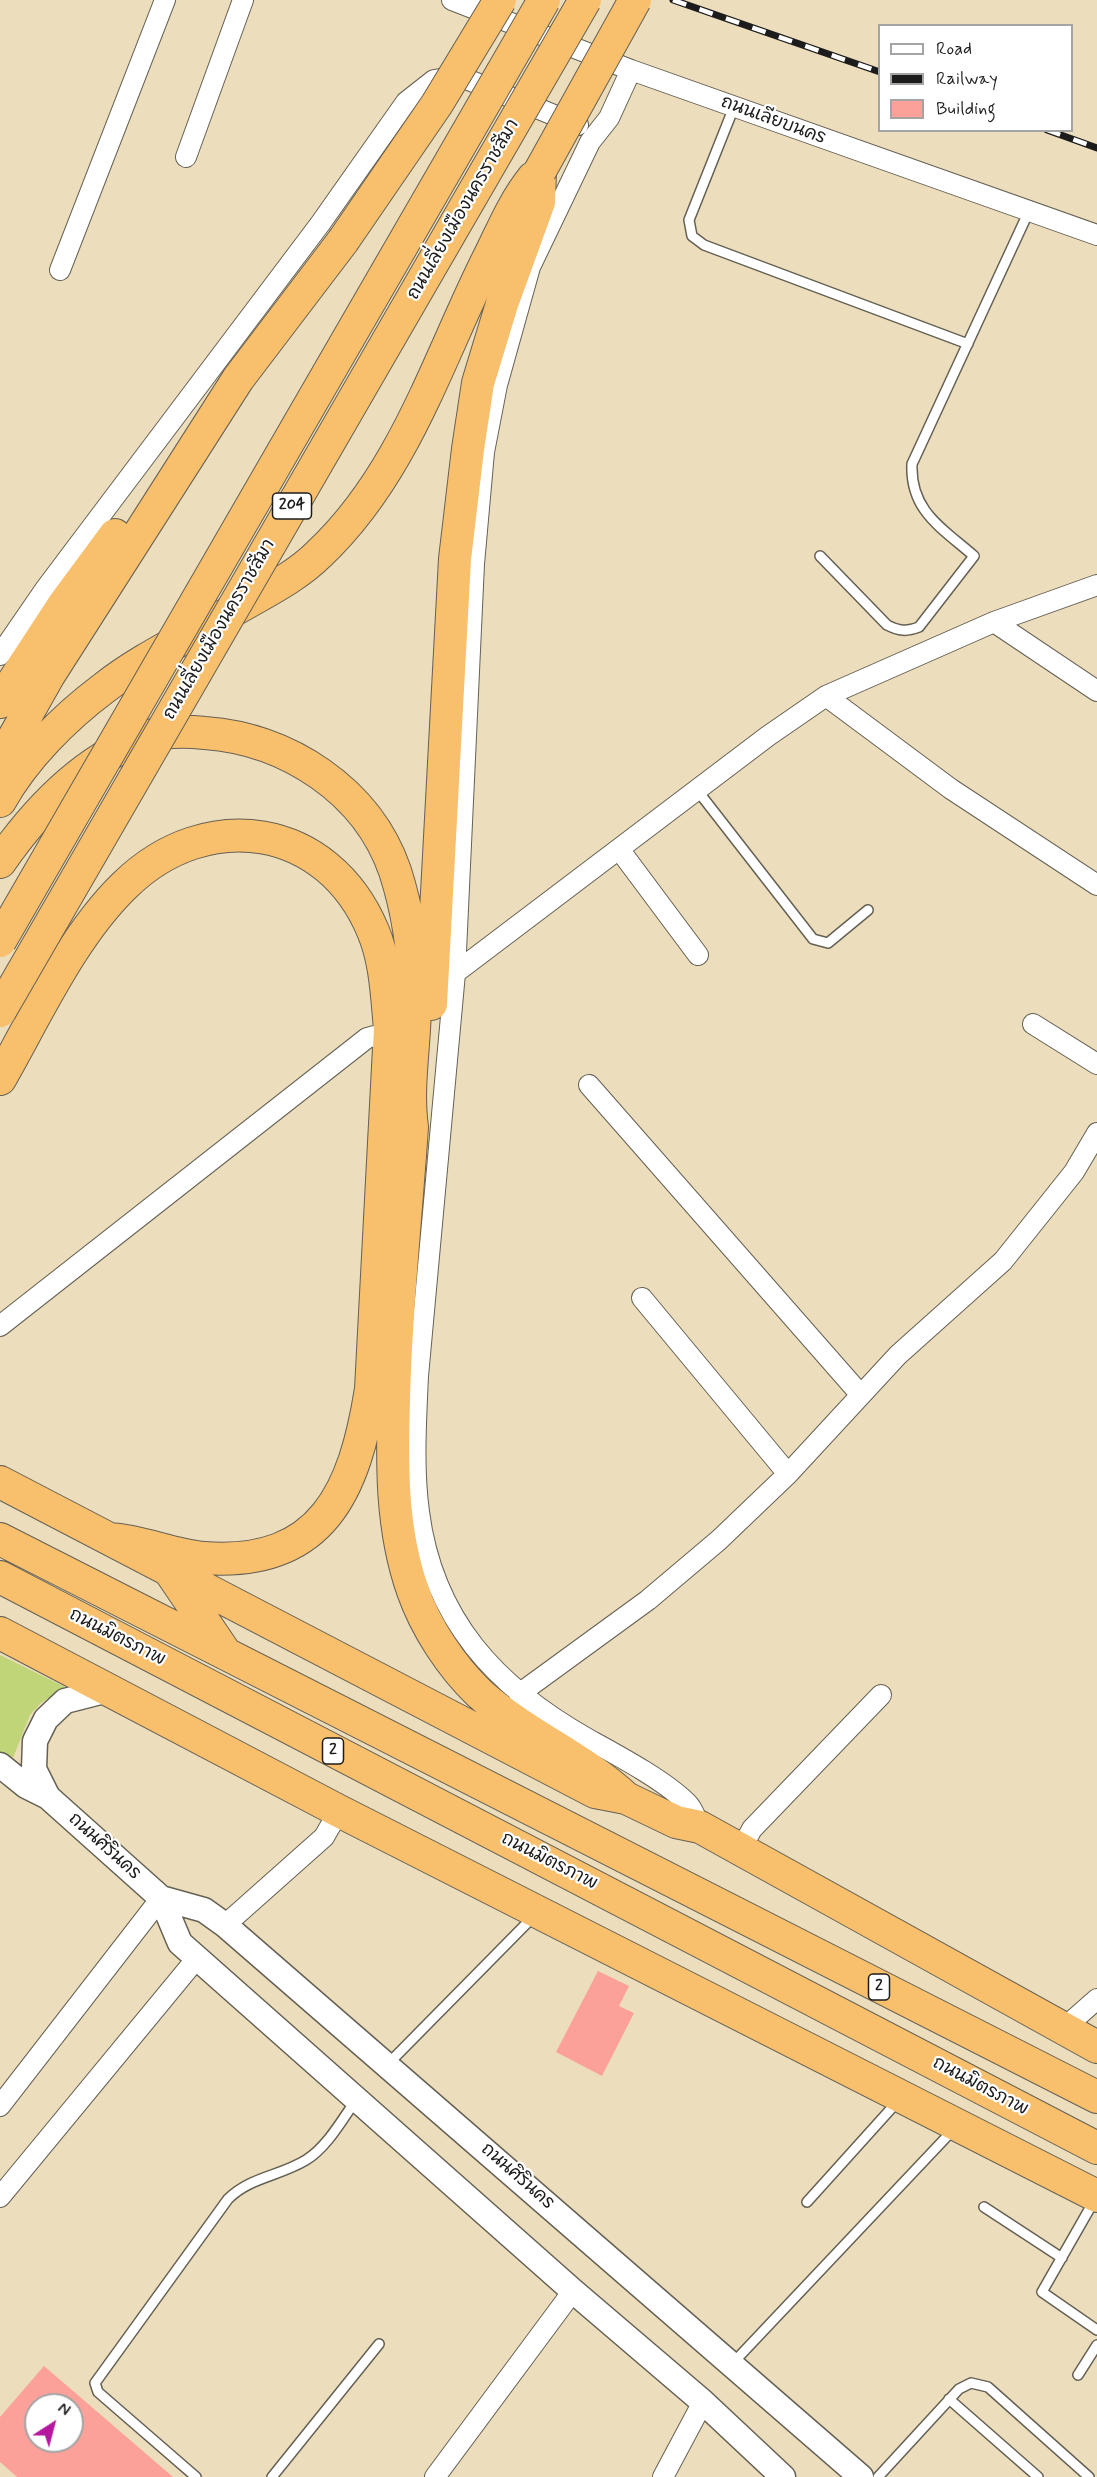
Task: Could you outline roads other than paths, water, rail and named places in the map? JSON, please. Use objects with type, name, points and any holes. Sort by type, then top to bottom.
[{"type":"highway","points":[[0,762],[50,675],[238,379],[343,242],[424,123],[500,0]]},
{"type":"highway","name":"ถนนเลี่ยงเมืองนครราชสีมา","points":[[0,941],[544,0]]},
{"type":"highway","name":"ถนนเลี่ยงเมืองนครราชสีมา","points":[[0,1011],[585,0]]},
{"type":"highway","points":[[0,801],[38,749],[104,687],[277,585],[318,556],[352,521],[383,479],[405,438],[473,290],[522,193],[540,171],[635,0]]},
{"type":"highway","points":[[412,1127],[424,1108],[460,512],[478,383],[502,303],[539,202],[540,171]]},
{"type":"highway","points":[[0,702],[64,604],[215,401],[238,379]]},
{"type":"highway","points":[[0,862],[24,828],[63,788],[113,752],[148,736],[189,732],[235,735],[273,747],[312,767],[340,789],[374,829],[394,869],[407,916],[415,997],[409,1107],[412,1127],[395,1353],[393,1459],[393,1489],[399,1538],[413,1592],[441,1647],[479,1692],[529,1732],[605,1779],[626,1798]]},
{"type":"highway","points":[[0,1079],[92,924],[124,885],[156,859],[188,843],[220,835],[254,835],[286,843],[318,859],[349,889],[374,932],[385,980],[390,1029],[371,1389],[363,1437],[352,1472],[335,1506],[308,1533],[279,1550],[244,1559],[202,1557],[132,1540],[110,1539]]},
{"type":"highway","points":[[0,1482],[595,1792],[626,1798],[676,1822],[700,1827],[1097,2047]]},
{"type":"highway","name":"ถนนมิตรภาพ","points":[[0,1539],[1097,2097]]},
{"type":"highway","points":[[169,1570],[226,1655]]},
{"type":"highway","name":"ถนนมิตรภาพ","points":[[0,1577],[1097,2148]]},
{"type":"highway","points":[[0,1633],[339,1811],[1097,2195]]},
{"type":"street","points":[[60,270],[165,0]]},
{"type":"street","points":[[186,157],[243,0]]},
{"type":"street","name":"ถนนเลียบนคร","points":[[452,0],[631,70],[1097,235]]},
{"type":"street","points":[[631,70],[609,118],[590,142],[530,267],[496,385],[484,452],[474,564],[450,976],[418,1376],[416,1442],[418,1511],[428,1559],[448,1607],[477,1653],[519,1694],[558,1722],[627,1760],[688,1804],[700,1827]]},
{"type":"street","points":[[0,655],[46,588],[320,224],[406,102],[434,80],[459,76],[578,125],[590,142]]},
{"type":"street","points":[[450,976],[826,696],[994,622],[1096,582]]},
{"type":"street","points":[[994,622],[1097,692]]},
{"type":"street","points":[[826,696],[951,789],[1097,885]]},
{"type":"street","points":[[620,849],[698,955]]},
{"type":"street","points":[[1033,1023],[1097,1064]]},
{"type":"street","points":[[0,1326],[371,1034]]},
{"type":"street","points":[[589,1085],[860,1395]]},
{"type":"street","points":[[519,1694],[648,1600],[719,1540],[788,1474],[898,1355],[1003,1261],[1074,1172],[1097,1133]]},
{"type":"street","points":[[642,1298],[788,1474]]},
{"type":"street","name":"ถนนศิรินคร","points":[[48,1797],[34,1769],[35,1742],[46,1719],[65,1701],[108,1690]]},
{"type":"street","points":[[741,1849],[752,1830],[881,1695]]},
{"type":"street","name":"ถนนศิรินคร","points":[[0,1765],[26,1786],[48,1797],[161,1898],[180,1943],[573,2291],[703,2402],[773,2474]]},
{"type":"street","points":[[225,1924],[324,1838],[339,1811]]},
{"type":"street","points":[[0,2106],[161,1898]]},
{"type":"street","name":"ถนนศิรินคร","points":[[161,1898],[204,1910],[225,1924],[861,2477]]},
{"type":"street","points":[[0,2197],[197,1958]]},
{"type":"street","points":[[1065,2030],[1097,1999]]},
{"type":"street","points":[[435,2477],[573,2291]]},
{"type":"street","points":[[663,2477],[703,2402]]},
{"type":"lane","points":[[734,107],[689,220],[692,236],[704,245],[968,344]]},
{"type":"lane","points":[[820,555],[887,625],[897,630],[909,631],[919,627],[974,556],[927,516],[918,502],[911,476],[912,464],[1029,211]]},
{"type":"lane","points":[[697,790],[813,939],[828,943],[868,910]]},
{"type":"lane","points":[[387,2066],[538,1911]]},
{"type":"lane","points":[[807,2202],[901,2097]]},
{"type":"lane","points":[[196,2477],[98,2392],[96,2383],[228,2199],[250,2182],[307,2160],[319,2149],[356,2100]]},
{"type":"lane","points":[[732,2365],[957,2125]]},
{"type":"lane","points":[[1097,2195],[1042,2292],[1097,2330]]},
{"type":"lane","points":[[984,2207],[1062,2258]]},
{"type":"lane","points":[[272,2477],[379,2344]]},
{"type":"lane","points":[[1078,2375],[1097,2345]]},
{"type":"lane","points":[[878,2477],[949,2399],[964,2385],[978,2383],[988,2387],[1089,2477]]},
{"type":"lane","points":[[949,2399],[1038,2477]]},
{"type":"railway","points":[[673,0],[878,71]]},
{"type":"railway","points":[[1053,132],[1097,148]]}]
